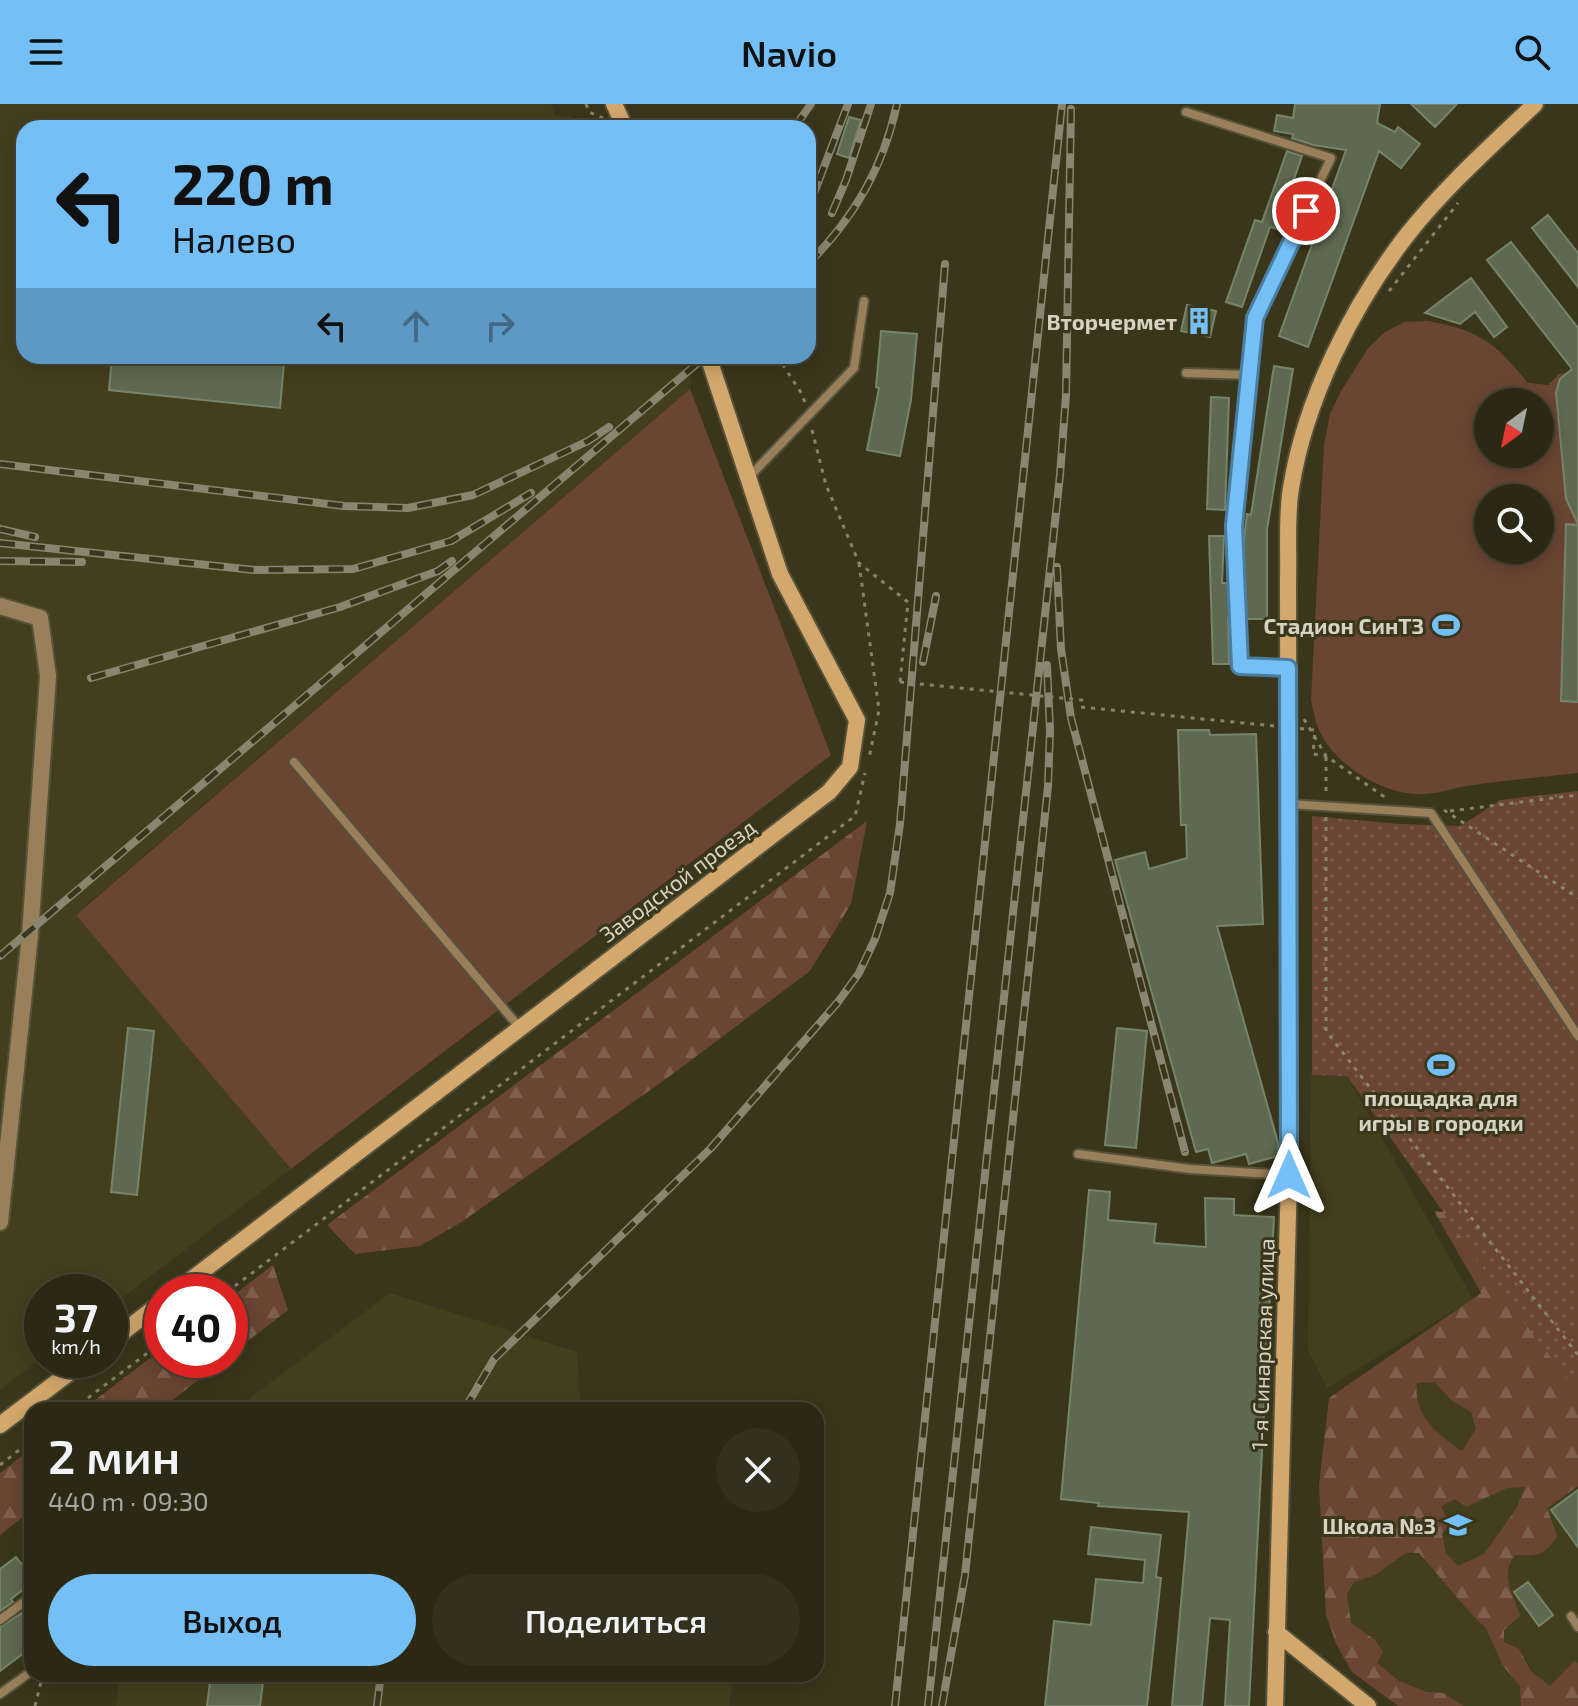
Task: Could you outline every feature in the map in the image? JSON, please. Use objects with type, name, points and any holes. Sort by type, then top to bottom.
[{"type":"street","name":"1-я Синарская улица","points":[[1275,1706],[1289,1175],[1290,491],[1301,439],[1319,389],[1381,273],[1407,235],[1467,168],[1535,104]]},
{"type":"street","name":"Заводской проезд","points":[[199,1274],[829,792],[850,767],[857,720],[780,574],[711,364]]},
{"type":"street","points":[[0,606],[40,618],[48,676],[30,935],[0,1222]]},
{"type":"street","points":[[128,1328],[144,1316]]},
{"type":"street","points":[[30,1402],[62,1378]]},
{"type":"street","points":[[0,1425],[24,1407]]},
{"type":"street","points":[[1276,1632],[1368,1706]]},
{"type":"lane","points":[[1186,112],[1331,158],[1255,318],[1234,526],[1240,666],[1288,668]]},
{"type":"lane","points":[[748,478],[854,368],[864,301]]},
{"type":"lane","points":[[1186,373],[1250,375]]},
{"type":"lane","points":[[294,762],[520,1028]]},
{"type":"lane","points":[[1288,804],[1431,813],[1578,1036]]},
{"type":"lane","points":[[1078,1154],[1190,1169],[1289,1175]]},
{"type":"lane","points":[[0,1620],[24,1602]]},
{"type":"lane","points":[[1571,1616],[1578,1627]]},
{"type":"lane","points":[[0,1694],[24,1677]]},
{"type":"path","points":[[1381,301],[1467,192]]},
{"type":"path","points":[[782,364],[802,394],[826,485],[859,563],[908,602],[900,682],[1082,700],[1081,707],[1315,730],[1313,754],[1326,756]]},
{"type":"path","points":[[1303,718],[1326,756],[1326,801]]},
{"type":"path","points":[[1449,811],[1578,795]]},
{"type":"path","points":[[1326,817],[1326,1031],[1578,1355]]},
{"type":"path","points":[[83,1402],[144,1356]]},
{"type":"path","points":[[0,1465],[24,1446]]},
{"type":"path","points":[[35,1706],[41,1682]]},
{"type":"shaded area","points":[[0,104],[551,104],[555,115],[571,116],[572,120],[16,120],[16,364],[680,364],[692,380],[690,389],[76,914],[291,1169],[153,1274],[144,1274],[144,1281],[128,1293],[128,1274],[24,1274],[24,1372],[0,1390]]},
{"type":"shaded area","points":[[1311,1075],[1347,1076],[1473,1299],[1327,1388],[1308,1349]]},
{"type":"shaded area","points":[[390,1293],[577,1352],[580,1402],[247,1402]]},
{"type":"shaded area","name":"Школа №3","points":[[1497,1306],[1578,1412],[1578,1701],[1566,1706],[1398,1706],[1354,1668],[1335,1630],[1339,1420]]},
{"type":"shaded area","points":[[118,1682],[732,1682],[729,1706],[116,1706]]},
{"type":"green space","name":"Стадион СинТЗ","points":[[1428,321],[1461,329],[1496,348],[1528,383],[1548,385],[1559,374],[1578,371],[1578,773],[1410,794],[1378,784],[1349,766],[1326,743],[1318,726],[1311,700],[1324,445],[1330,414],[1341,391],[1369,347],[1385,332],[1404,322]]},
{"type":"green space","points":[[690,389],[831,755],[291,1169],[76,915]]},
{"type":"green space","points":[[1578,791],[1578,1392],[1492,1281],[1347,1076],[1312,1075],[1312,816],[1461,826],[1500,800]]},
{"type":"green space","points":[[867,821],[851,904],[810,971],[666,1079],[460,1223],[420,1246],[355,1254],[327,1225]]},
{"type":"green space","name":"Школа №3","points":[[1434,1211],[1452,1213],[1578,1350],[1578,1486],[1547,1508],[1557,1536],[1548,1548],[1535,1555],[1515,1555],[1510,1563],[1509,1586],[1520,1616],[1504,1630],[1504,1642],[1519,1649],[1531,1671],[1550,1686],[1575,1660],[1578,1664],[1578,1706],[1521,1706],[1520,1686],[1503,1666],[1486,1628],[1419,1553],[1406,1553],[1375,1575],[1354,1582],[1347,1594],[1351,1623],[1375,1640],[1383,1652],[1377,1663],[1399,1681],[1426,1692],[1443,1693],[1464,1706],[1398,1706],[1352,1672],[1337,1646],[1326,1615],[1319,1485],[1329,1398],[1481,1293]],"holes":[[[1435,1382],[1451,1400],[1471,1412],[1476,1429],[1462,1451],[1429,1423],[1419,1405],[1417,1383]],[[1525,1487],[1516,1509],[1484,1554],[1458,1566],[1446,1553],[1442,1534],[1449,1523],[1441,1506],[1455,1499],[1466,1507],[1507,1488]]]},
{"type":"green space","points":[[273,1265],[288,1310],[248,1341],[248,1284]]},
{"type":"green space","points":[[144,1363],[144,1378],[201,1378],[170,1402],[92,1402],[128,1378]]},
{"type":"green space","points":[[24,1454],[24,1516],[0,1535],[0,1473]]},
{"type":"building","points":[[1295,104],[1380,104],[1377,123],[1395,132],[1398,127],[1420,144],[1401,168],[1379,151],[1308,347],[1279,336],[1346,150],[1313,145],[1292,138],[1293,134],[1274,131],[1277,115],[1293,118]]},
{"type":"building","points":[[1411,104],[1457,104],[1435,127]]},
{"type":"building","points":[[849,117],[861,120],[849,158],[837,154]]},
{"type":"building","points":[[1287,151],[1302,156],[1277,229],[1270,227],[1242,307],[1226,302],[1255,220],[1262,222]]},
{"type":"building","points":[[1548,215],[1578,253],[1578,287],[1532,228]]},
{"type":"building","points":[[1511,242],[1578,328],[1578,524],[1566,499],[1556,392],[1560,379],[1572,369],[1487,260]]},
{"type":"building","points":[[1471,278],[1507,327],[1494,337],[1475,312],[1460,324],[1425,313]]},
{"type":"building","name":"Вторчермет","points":[[1187,305],[1216,311],[1210,337],[1181,331]]},
{"type":"building","points":[[881,331],[917,334],[911,400],[900,456],[867,450],[879,388],[876,387]]},
{"type":"building","points":[[111,364],[284,364],[280,408],[109,390]]},
{"type":"building","points":[[1274,366],[1293,369],[1267,530],[1267,619],[1245,619],[1242,557]]},
{"type":"building","points":[[1211,397],[1229,398],[1225,510],[1207,509]]},
{"type":"building","points":[[1566,524],[1578,525],[1578,702],[1561,701]]},
{"type":"building","points":[[1209,536],[1224,536],[1222,583],[1229,583],[1229,664],[1213,664]]},
{"type":"building","points":[[1178,730],[1209,730],[1210,735],[1256,734],[1263,924],[1217,926],[1278,1143],[1278,1156],[1249,1164],[1246,1154],[1212,1163],[1208,1149],[1196,1152],[1115,860],[1145,852],[1149,869],[1187,858],[1186,825],[1181,825]]},
{"type":"building","points":[[128,1028],[154,1031],[137,1195],[111,1192]]},
{"type":"building","points":[[1117,1028],[1147,1031],[1136,1148],[1105,1145]]},
{"type":"building","points":[[1089,1190],[1110,1192],[1108,1220],[1156,1224],[1154,1243],[1206,1247],[1205,1198],[1234,1199],[1234,1215],[1274,1217],[1249,1706],[1225,1706],[1230,1620],[1210,1618],[1202,1706],[1172,1706],[1189,1512],[1098,1506],[1099,1503],[1061,1499]]},
{"type":"building","points":[[1578,1490],[1578,1547],[1551,1510]]},
{"type":"building","points":[[1091,1527],[1161,1535],[1156,1577],[1161,1578],[1147,1706],[1045,1706],[1054,1621],[1091,1625],[1096,1579],[1143,1583],[1145,1560],[1088,1554]]},
{"type":"building","points":[[16,1557],[24,1567],[24,1589],[0,1611],[0,1569]]},
{"type":"building","points":[[1528,1582],[1553,1615],[1539,1626],[1514,1592]]},
{"type":"building","points":[[22,1613],[24,1616],[24,1653],[0,1671],[0,1627]]},
{"type":"building","points":[[210,1682],[263,1682],[260,1706],[207,1706]]},
{"type":"railway","points":[[800,120],[811,104]]},
{"type":"railway","points":[[816,188],[848,104]]},
{"type":"railway","points":[[832,213],[871,104]]},
{"type":"railway","points":[[816,256],[853,210],[875,171],[897,104]]},
{"type":"railway","points":[[895,1706],[1062,104]]},
{"type":"railway","points":[[928,1706],[1060,475],[1066,395],[1071,109]]},
{"type":"railway","points":[[469,1402],[494,1359],[711,1148],[838,1002],[859,973],[875,939],[890,893],[900,824],[945,264]]},
{"type":"railway","points":[[0,956],[697,364]]},
{"type":"railway","points":[[0,464],[344,506],[408,508],[473,495],[588,441],[609,427]]},
{"type":"railway","points":[[0,543],[254,570],[353,569],[451,541],[531,493]]},
{"type":"railway","points":[[0,529],[35,537]]},
{"type":"railway","points":[[0,561],[82,562]]},
{"type":"railway","points":[[91,678],[340,607],[438,571],[452,561]]},
{"type":"railway","points":[[1057,567],[1061,649],[1071,718],[1185,1152]]},
{"type":"railway","points":[[923,662],[936,596]]},
{"type":"railway","points":[[942,1706],[965,1575],[1048,786],[1050,730],[1047,665]]},
{"type":"railway","points":[[377,1706],[380,1682]]},
{"type":"place","name":"Вторчермет","points":[[1199,321]]},
{"type":"place","name":"Стадион СинТЗ","points":[[1446,625]]},
{"type":"place","name":"площадка для игры в городки","points":[[1441,1065]]},
{"type":"place","name":"Школа №3","points":[[1458,1525]]},
{"type":"route","points":[[1289,1175],[1288,668],[1240,666],[1234,526],[1255,318],[1306,211]]}]
